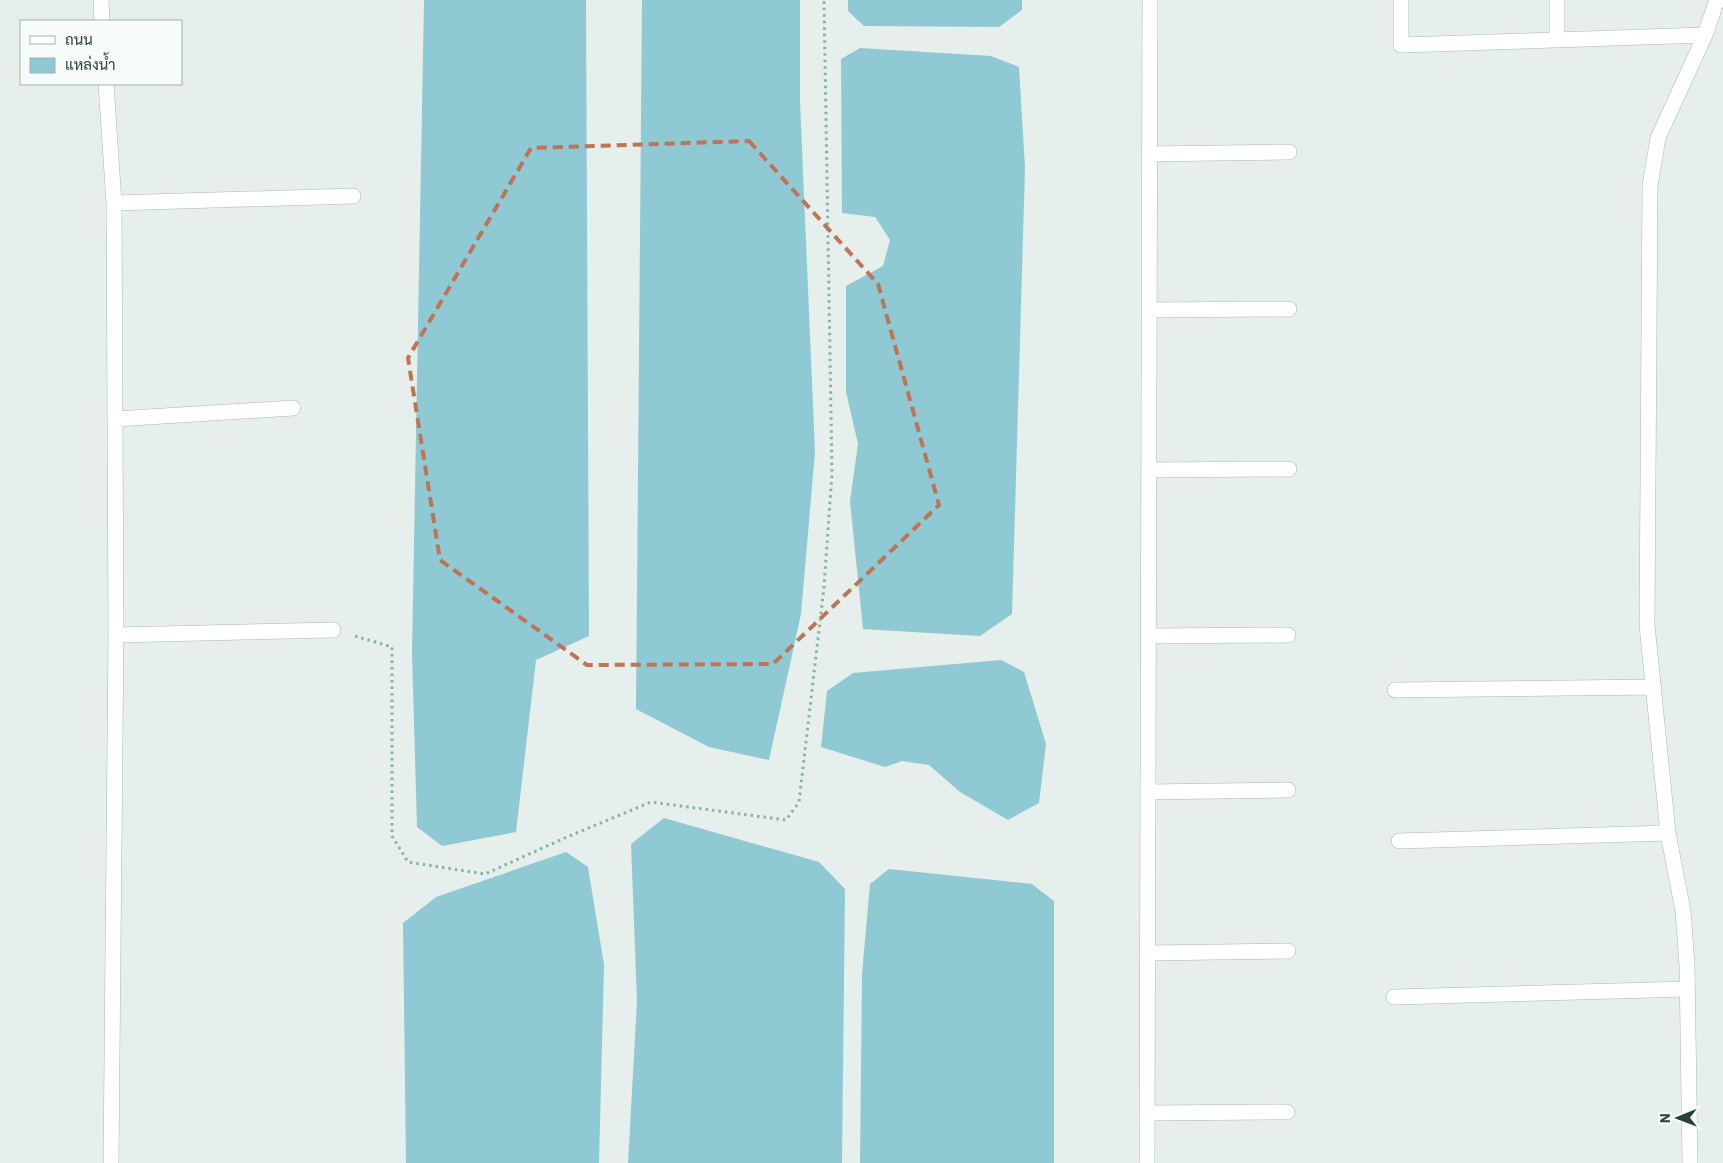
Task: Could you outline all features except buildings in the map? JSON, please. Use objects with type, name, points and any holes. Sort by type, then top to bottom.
[{"type":"street","points":[[101,0],[102,20]]},
{"type":"street","points":[[1147,1163],[1150,0]]},
{"type":"street","points":[[1401,0],[1401,45],[1705,35]]},
{"type":"street","points":[[1557,0],[1557,40]]},
{"type":"street","points":[[1690,1163],[1687,989],[1683,911],[1668,833],[1647,625],[1650,186],[1658,138],[1705,35],[1717,0]]},
{"type":"street","points":[[106,85],[114,203],[116,635],[111,1163]]},
{"type":"street","points":[[1150,154],[1289,152]]},
{"type":"street","points":[[114,203],[353,196]]},
{"type":"street","points":[[1149,310],[1289,309]]},
{"type":"street","points":[[115,419],[293,408]]},
{"type":"street","points":[[1149,470],[1289,469]]},
{"type":"street","points":[[116,635],[333,630]]},
{"type":"street","points":[[1149,636],[1288,635]]},
{"type":"street","points":[[1395,690],[1654,687]]},
{"type":"street","points":[[1148,792],[1288,790]]},
{"type":"street","points":[[1399,841],[1668,833]]},
{"type":"street","points":[[1148,952],[1288,951]]},
{"type":"street","points":[[1394,997],[1687,989]]},
{"type":"street","points":[[1148,1113],[1287,1112]]},
{"type":"path","points":[[333,630],[392,647],[392,836],[408,862],[485,874],[651,802],[786,820],[799,802],[824,587],[832,473],[824,0]]},
{"type":"highlighted area","points":[[749,141],[878,284],[939,505],[773,664],[587,665],[440,560],[408,358],[531,148]]},
{"type":"water","points":[[424,0],[586,0],[589,636],[536,660],[516,832],[442,846],[417,827],[412,652]]},
{"type":"water","points":[[642,0],[800,0],[800,102],[815,452],[801,614],[769,760],[709,747],[636,709]]},
{"type":"water","points":[[848,0],[1022,0],[1022,10],[999,27],[864,26],[848,11]]},
{"type":"water","points":[[860,48],[991,56],[1019,67],[1025,168],[1012,614],[980,636],[863,629],[850,501],[858,444],[846,392],[846,286],[883,266],[890,240],[875,217],[842,213],[841,59]]},
{"type":"water","points":[[1001,660],[1024,672],[1046,744],[1039,803],[1008,820],[960,792],[929,765],[902,761],[885,767],[821,747],[827,691],[853,673]]},
{"type":"water","points":[[664,818],[819,862],[845,889],[842,1163],[628,1163],[637,1001],[631,844]]},
{"type":"water","points":[[566,852],[588,867],[604,965],[599,1163],[406,1163],[403,923],[436,897]]},
{"type":"water","points":[[889,869],[1032,884],[1054,901],[1054,1163],[860,1163],[862,974],[870,884]]}]
